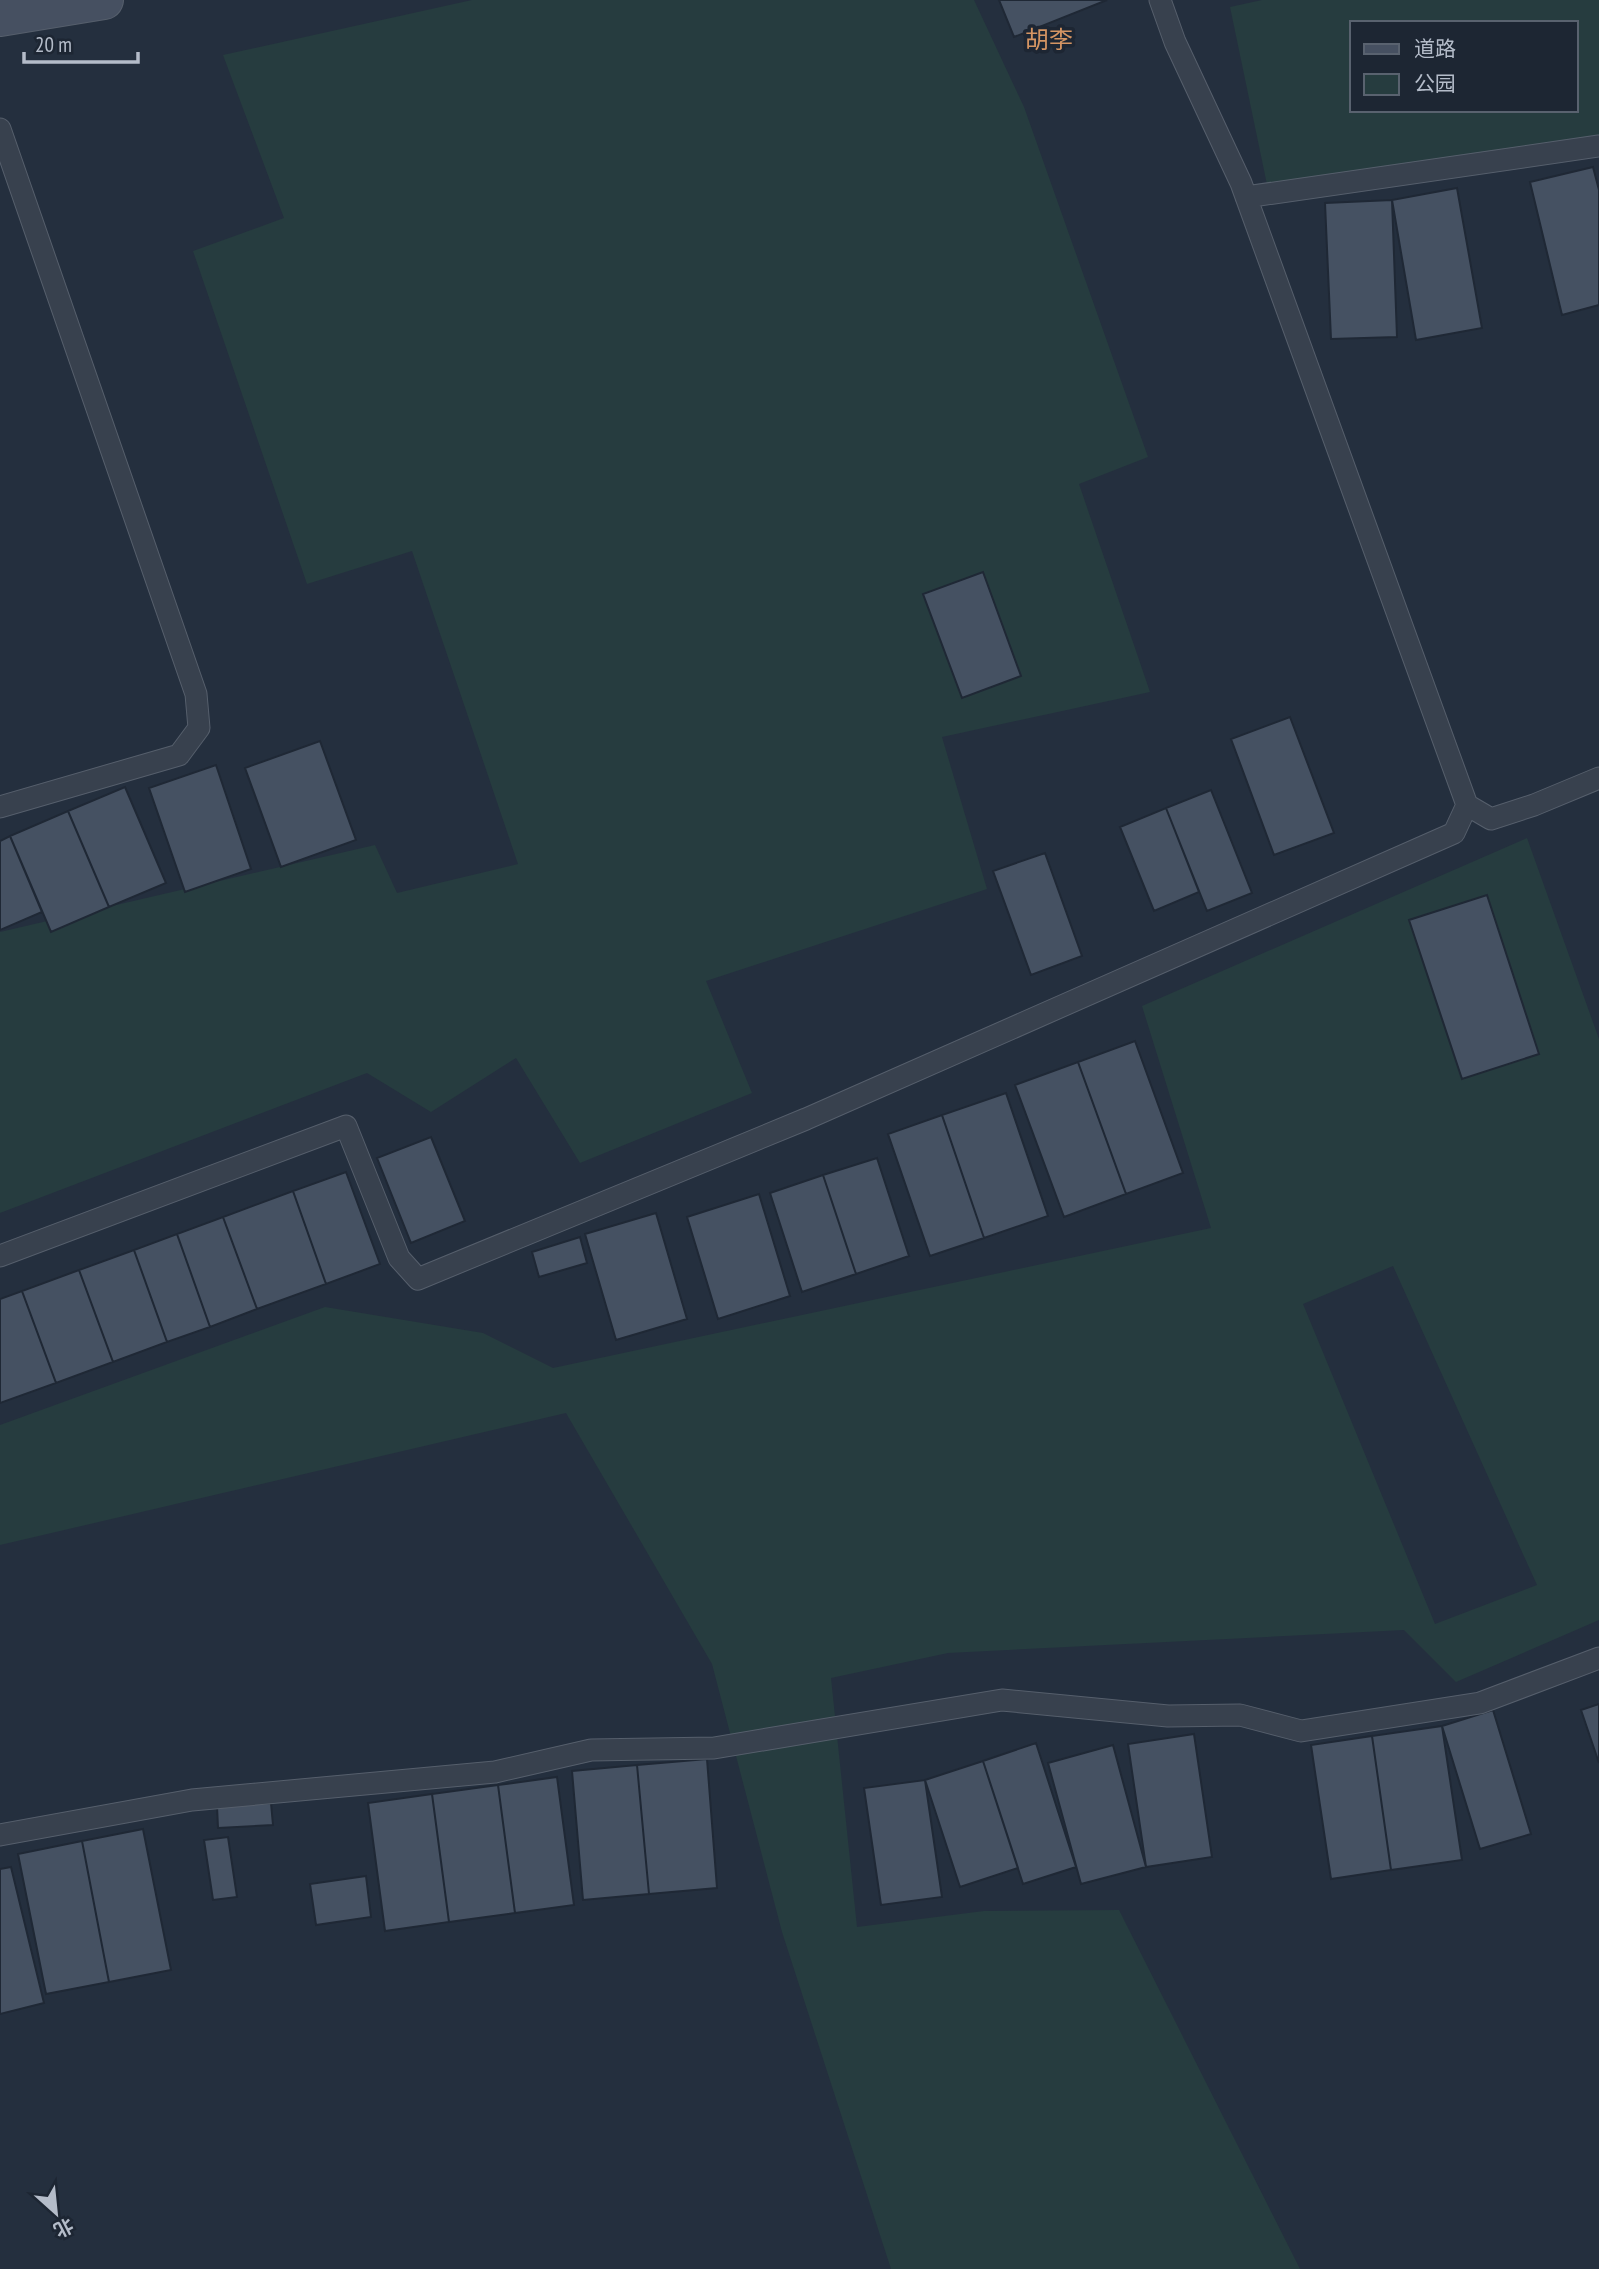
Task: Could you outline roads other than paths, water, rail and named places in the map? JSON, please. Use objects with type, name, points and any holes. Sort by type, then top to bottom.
[{"type":"main road","points":[[0,18],[104,0]]},
{"type":"lane","points":[[1160,0],[1175,41],[1246,197],[1467,805],[1491,818],[1534,805],[1599,778]]},
{"type":"lane","points":[[0,129],[195,694],[199,727],[179,755],[0,807]]},
{"type":"lane","points":[[1246,197],[1599,146]]},
{"type":"lane","points":[[0,1256],[346,1126],[399,1258],[418,1279],[806,1119],[1454,833],[1467,805]]},
{"type":"lane","points":[[0,1835],[192,1800],[495,1772],[591,1750],[715,1748],[1002,1700],[1168,1716],[1240,1715],[1301,1731],[1480,1703],[1599,1658]]},
{"type":"district","name":"胡李","points":[[1049,39]]}]
